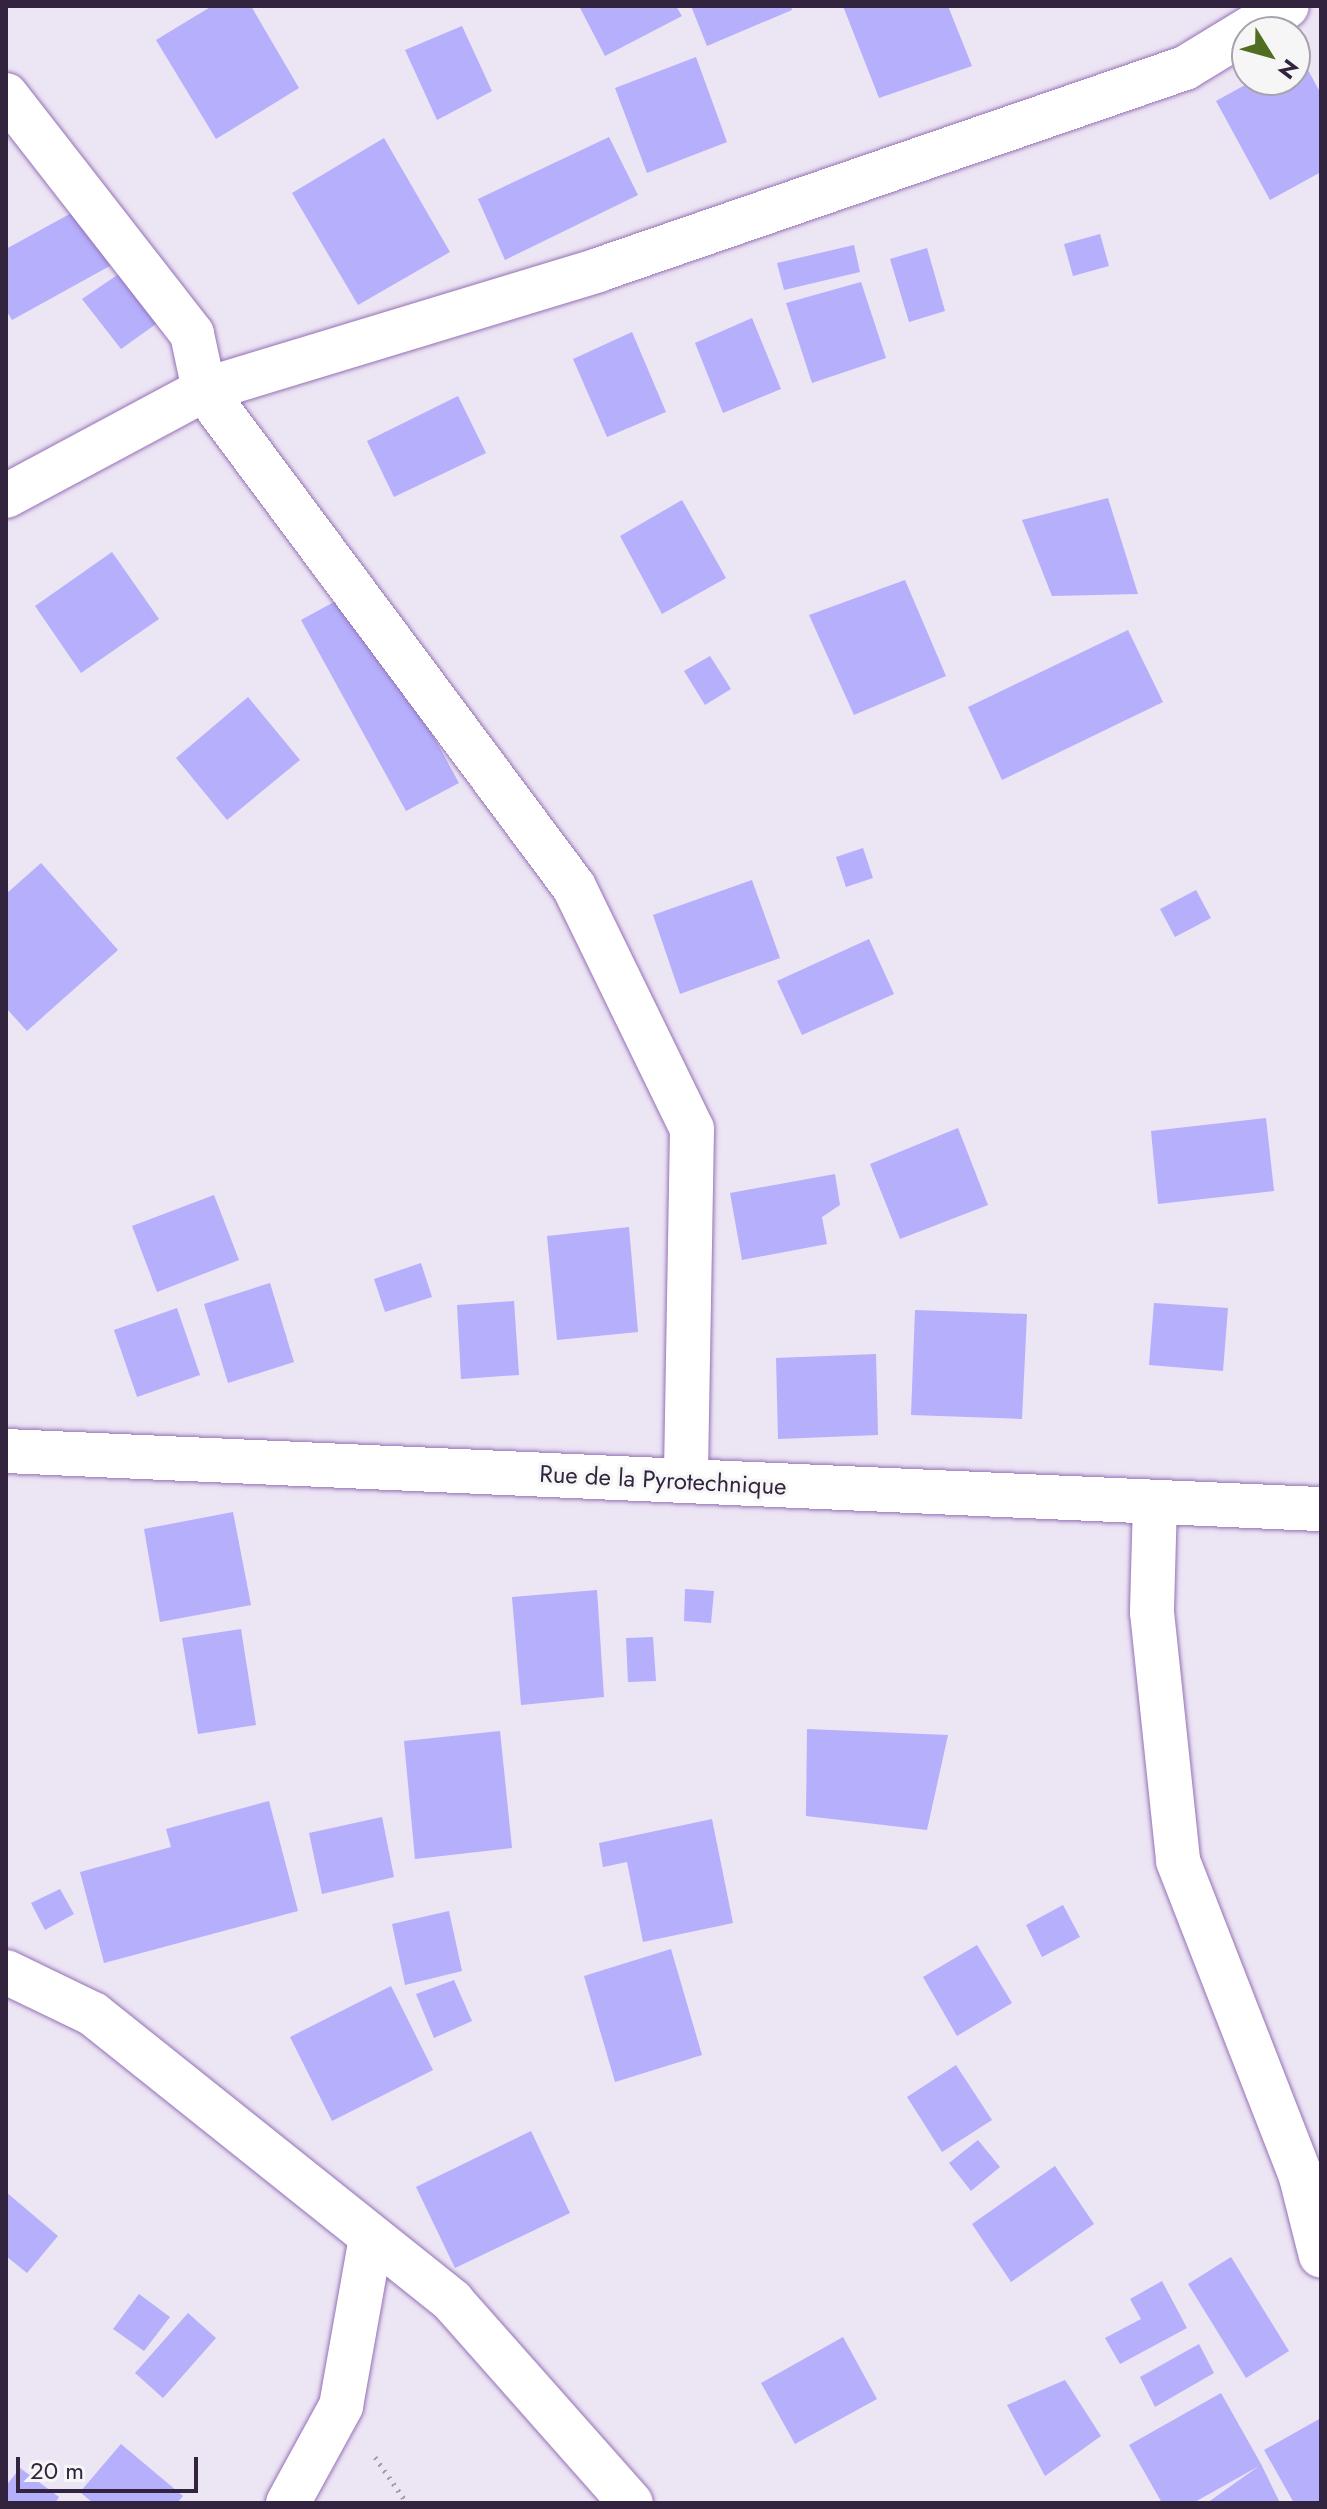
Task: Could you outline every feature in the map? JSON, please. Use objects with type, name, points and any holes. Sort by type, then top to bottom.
[{"type":"street","points":[[6,496],[204,390],[598,270],[1185,68],[1287,6]]},
{"type":"street","points":[[6,95],[192,334],[204,390],[574,887],[692,1129],[686,1481]]},
{"type":"street","name":"Rue de la Pyrotechnique","points":[[6,1451],[1321,1509]]},
{"type":"street","points":[[1155,1502],[1152,1612],[1178,1861],[1301,2177],[1321,2256]]},
{"type":"street","points":[[6,1972],[93,2014],[452,2301],[631,2503]]},
{"type":"street","points":[[288,2503],[341,2406],[371,2237]]},
{"type":"building","points":[[212,6],[251,6],[299,88],[216,139],[156,40]]},
{"type":"building","points":[[579,6],[676,6],[682,16],[605,56]]},
{"type":"building","points":[[691,6],[791,6],[792,10],[707,46]]},
{"type":"building","points":[[843,6],[948,6],[972,66],[879,98]]},
{"type":"building","points":[[462,26],[492,91],[437,120],[405,50]]},
{"type":"building","points":[[696,57],[727,142],[647,173],[615,88]]},
{"type":"building","points":[[1311,75],[1321,94],[1321,172],[1270,200],[1216,101],[1231,93],[1231,96],[1311,96]]},
{"type":"building","points":[[609,137],[638,195],[505,260],[478,199]]},
{"type":"building","points":[[384,138],[450,252],[358,305],[292,193]]},
{"type":"building","points":[[86,205],[117,262],[12,320],[6,310],[6,249]]},
{"type":"building","points":[[1100,234],[1109,266],[1073,276],[1064,244]]},
{"type":"building","points":[[854,245],[860,272],[784,290],[777,263]]},
{"type":"building","points":[[927,248],[945,311],[909,322],[890,259]]},
{"type":"building","points":[[129,267],[163,319],[121,349],[82,299]]},
{"type":"building","points":[[861,282],[886,358],[812,383],[786,303]]},
{"type":"building","points":[[752,318],[781,389],[723,413],[695,343]]},
{"type":"building","points":[[632,332],[666,412],[607,437],[573,359]]},
{"type":"building","points":[[458,396],[486,453],[394,497],[367,441]]},
{"type":"building","points":[[1108,498],[1138,594],[1052,596],[1022,520]]},
{"type":"building","points":[[682,500],[726,578],[662,614],[620,536]]},
{"type":"building","points":[[112,552],[159,619],[81,673],[35,606]]},
{"type":"building","points":[[905,580],[946,676],[854,715],[809,615]]},
{"type":"building","points":[[354,591],[459,783],[406,811],[301,620]]},
{"type":"building","points":[[1128,630],[1163,702],[1002,780],[968,707]]},
{"type":"building","points":[[710,656],[731,689],[705,705],[684,671]]},
{"type":"building","points":[[248,697],[300,760],[227,820],[176,758]]},
{"type":"building","points":[[863,848],[873,878],[846,887],[836,857]]},
{"type":"building","points":[[41,863],[118,950],[27,1031],[6,1008],[6,894]]},
{"type":"building","points":[[752,880],[780,958],[680,994],[653,915]]},
{"type":"building","points":[[1196,890],[1211,918],[1175,937],[1160,909]]},
{"type":"building","points":[[869,939],[894,994],[802,1035],[777,981]]},
{"type":"building","points":[[1266,1118],[1274,1191],[1158,1204],[1151,1131]]},
{"type":"building","points":[[958,1128],[988,1205],[900,1239],[870,1164]]},
{"type":"building","points":[[835,1174],[840,1205],[822,1217],[827,1244],[742,1260],[730,1193]]},
{"type":"building","points":[[214,1195],[239,1260],[157,1292],[132,1226]]},
{"type":"building","points":[[629,1227],[638,1332],[557,1340],[547,1236]]},
{"type":"building","points":[[421,1263],[432,1297],[385,1312],[374,1279]]},
{"type":"building","points":[[270,1283],[294,1362],[228,1383],[204,1304]]},
{"type":"building","points":[[514,1301],[519,1375],[461,1379],[457,1305]]},
{"type":"building","points":[[1154,1303],[1228,1308],[1223,1371],[1149,1365]]},
{"type":"building","points":[[177,1308],[200,1375],[137,1397],[114,1330]]},
{"type":"building","points":[[915,1310],[1027,1314],[1022,1419],[911,1415]]},
{"type":"building","points":[[876,1354],[878,1435],[778,1439],[776,1358]]},
{"type":"building","points":[[233,1512],[251,1605],[160,1622],[144,1529]]},
{"type":"building","points":[[685,1589],[714,1591],[711,1623],[684,1621]]},
{"type":"building","points":[[597,1590],[604,1697],[521,1705],[512,1597]]},
{"type":"building","points":[[241,1629],[256,1725],[198,1734],[182,1638]]},
{"type":"building","points":[[653,1637],[656,1681],[628,1682],[626,1638]]},
{"type":"building","points":[[807,1729],[948,1735],[927,1830],[806,1816]]},
{"type":"building","points":[[500,1731],[512,1848],[415,1859],[404,1741]]},
{"type":"building","points":[[269,1801],[298,1911],[104,1963],[80,1872],[171,1847],[166,1829]]},
{"type":"building","points":[[382,1817],[394,1877],[322,1894],[309,1833]]},
{"type":"building","points":[[712,1819],[733,1923],[643,1942],[627,1862],[603,1867],[599,1843]]},
{"type":"building","points":[[60,1889],[74,1914],[45,1930],[31,1903]]},
{"type":"building","points":[[1063,1905],[1080,1937],[1042,1957],[1026,1925]]},
{"type":"building","points":[[449,1911],[462,1971],[405,1985],[392,1924]]},
{"type":"building","points":[[977,1945],[1012,2003],[957,2036],[923,1977]]},
{"type":"building","points":[[671,1949],[702,2055],[615,2082],[584,1976]]},
{"type":"building","points":[[454,1980],[472,2021],[434,2038],[416,1994]]},
{"type":"building","points":[[391,1986],[433,2070],[332,2121],[290,2037]]},
{"type":"building","points":[[956,2065],[992,2120],[942,2152],[907,2097]]},
{"type":"building","points":[[531,2131],[570,2213],[455,2268],[416,2187]]},
{"type":"building","points":[[978,2140],[1000,2167],[971,2191],[949,2163]]},
{"type":"building","points":[[1055,2166],[1094,2224],[1011,2282],[972,2224]]},
{"type":"building","points":[[6,2192],[58,2236],[27,2273],[6,2256]]},
{"type":"building","points":[[1231,2257],[1289,2351],[1246,2378],[1188,2284]]},
{"type":"building","points":[[1162,2281],[1187,2328],[1120,2364],[1105,2338],[1141,2319],[1130,2299]]},
{"type":"building","points":[[139,2294],[170,2317],[144,2351],[113,2329]]},
{"type":"building","points":[[188,2313],[216,2338],[163,2398],[135,2373]]},
{"type":"building","points":[[843,2337],[877,2399],[795,2444],[761,2383]]},
{"type":"building","points":[[1199,2344],[1214,2373],[1155,2407],[1140,2377]]},
{"type":"building","points":[[1065,2380],[1101,2436],[1045,2476],[1007,2405]]},
{"type":"building","points":[[1221,2393],[1280,2503],[1207,2503],[1259,2466],[1193,2503],[1162,2503],[1129,2445]]},
{"type":"building","points":[[1321,2418],[1321,2503],[1294,2503],[1264,2450]]},
{"type":"building","points":[[121,2444],[183,2496],[177,2503],[93,2503],[80,2492]]},
{"type":"building","points":[[20,2468],[59,2497],[55,2503],[6,2503],[6,2486]]}]
